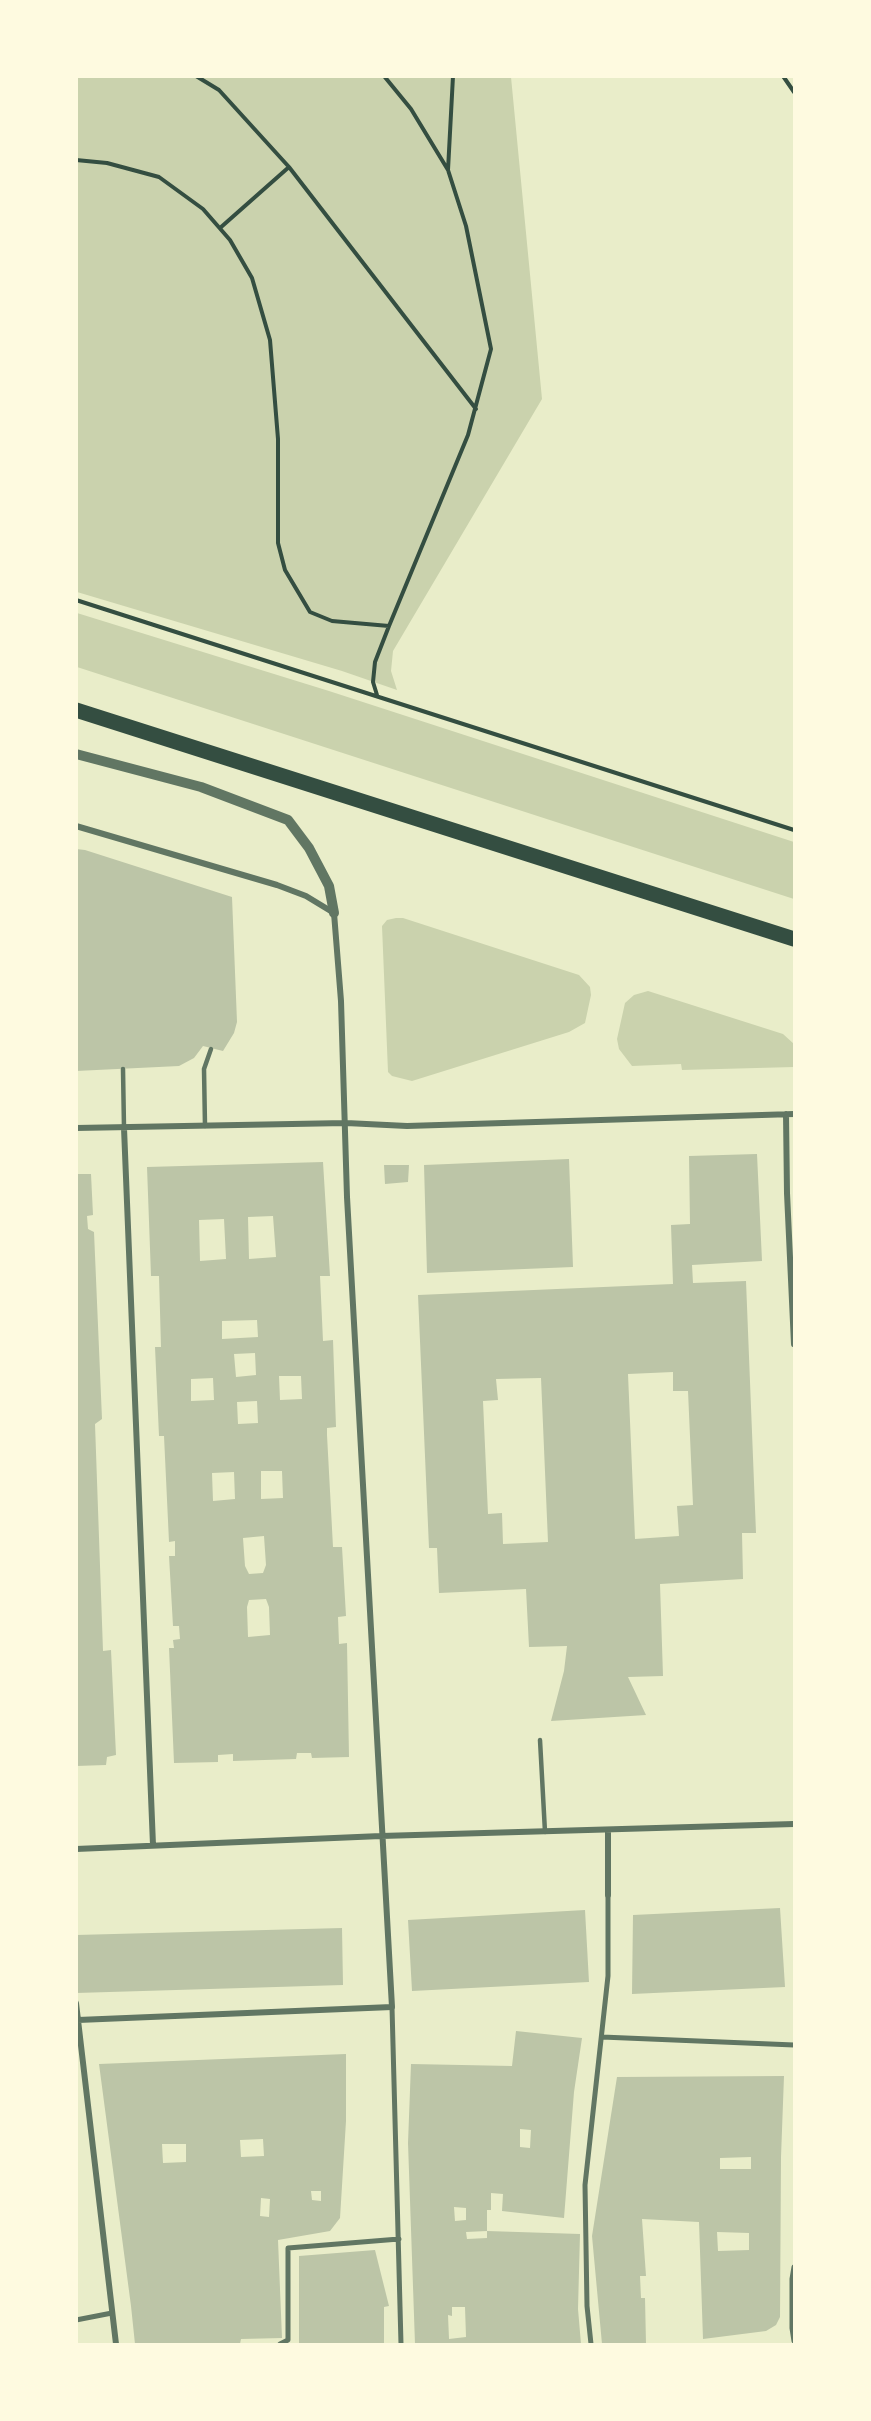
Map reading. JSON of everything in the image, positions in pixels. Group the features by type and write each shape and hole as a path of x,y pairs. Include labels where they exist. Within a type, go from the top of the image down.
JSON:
{"main road":[{"path":"76,710 795,939"}],"street":[{"path":"76,754 201,788 288,820 309,848 329,886 334,913 342,1000 347,1197 392,2007 401,2344"},
{"path":"76,826 276,885 306,896 334,913"},
{"path":"786,1114 787,1193 795,1344"},
{"path":"76,1128 346,1124 407,1126 795,1114"},
{"path":"124,1128 153,1845"},
{"path":"76,1849 381,1836 795,1824"},
{"path":"591,2344 587,2306 585,2185 608,1976 608,1831"},
{"path":"76,2003 116,2344"},
{"path":"77,2020 392,2007"},
{"path":"603,2037 795,2045"},
{"path":"280,2344 288,2340 288,2248 399,2239"},
{"path":"795,2268 792,2289 792,2328 795,2341"},
{"path":"76,2320 112,2313"}],"lane":[{"path":"205,1126 204,1069 212,1049"},
{"path":"123,1069 124,1128"},
{"path":"540,1740 545,1832"}],"path":[{"path":"196,76 219,90 289,167 477,409"},
{"path":"377,696 373,682 375,662 468,435 477,409 491,349 466,226 448,170 411,109 384,76"},
{"path":"448,170 453,76"},
{"path":"783,76 795,92"},
{"path":"76,160 107,163 159,177 203,209 230,240 252,278 270,340 278,439 278,543 285,570 310,612 332,621 388,626"},
{"path":"220,228 289,167"},
{"path":"76,600 795,830"}],"green space":[{"path":"76,77 511,77 542,399 393,651 391,671 397,690 342,671 77,592"},
{"path":"77,613 329,691 794,842 794,899 77,667"},
{"path":"403,918 579,975 590,987 591,995 585,1023 569,1032 412,1081 392,1076 388,1072 382,926 387,920"},
{"path":"648,991 783,1034 794,1044 794,1067 682,1070 681,1064 632,1066 619,1049 617,1039 625,1003 634,995"}],"building":[{"path":"76,849 232,897 237,1022 234,1033 223,1051 203,1046 194,1058 179,1066 76,1071"},
{"path":"757,1154 762,1261 692,1265 693,1283 746,1281 756,1533 742,1533 743,1579 660,1584 663,1676 628,1677 646,1715 551,1721 564,1671 567,1646 529,1647 526,1589 439,1593 437,1548 429,1548 418,1295 673,1284 671,1225 690,1224 689,1156","holes":["673,1372 673,1391 688,1391 693,1505 677,1506 679,1536 635,1539 628,1374","541,1378 548,1542 503,1544 502,1513 488,1514 483,1401 498,1400 496,1379"]},
{"path":"569,1159 573,1267 427,1273 424,1165"},
{"path":"323,1162 330,1276 320,1276 323,1341 333,1340 336,1427 327,1428 327,1435 333,1547 342,1547 346,1616 338,1617 339,1644 347,1643 349,1757 312,1758 311,1753 297,1753 296,1759 233,1761 233,1754 218,1755 218,1762 174,1763 169,1648 174,1648 173,1640 180,1639 179,1626 173,1626 169,1556 175,1556 175,1541 169,1542 164,1436 159,1436 155,1347 161,1347 159,1276 151,1276 147,1167","holes":["273,1216 276,1257 249,1259 248,1217","224,1219 226,1259 200,1261 199,1220","257,1320 258,1337 222,1339 222,1321","255,1353 256,1375 236,1377 234,1354","279,1376 301,1376 302,1399 280,1400","213,1378 214,1400 191,1401 191,1379","257,1401 258,1423 238,1424 237,1402","261,1471 282,1471 283,1498 261,1499","234,1472 235,1499 213,1501 212,1473","264,1536 266,1565 263,1573 249,1574 245,1566 243,1538","266,1599 269,1607 270,1635 248,1637 247,1607 249,1600"]},
{"path":"384,1165 409,1165 408,1182 385,1184"},
{"path":"76,1174 91,1174 93,1215 87,1216 88,1229 94,1232 102,1419 95,1424 103,1651 111,1650 116,1755 107,1757 106,1765 76,1766"},
{"path":"780,1908 785,1987 632,1994 633,1915"},
{"path":"585,1910 589,1982 412,1991 408,1920"},
{"path":"342,1928 343,1985 76,1993 76,1935"},
{"path":"516,2031 582,2038 574,2092 564,2218 502,2211 503,2194 491,2193 491,2210 487,2210 487,2231 580,2234 578,2309 581,2344 415,2344 408,2143 411,2064 512,2066","holes":["520,2129 531,2130 530,2148 520,2147","454,2207 466,2208 466,2220 455,2221","487,2231 487,2238 467,2239 466,2232","452,2307 465,2307 466,2337 449,2339 448,2315 452,2316"]},
{"path":"346,2054 346,2121 340,2218 330,2231 278,2240 282,2338 241,2339 240,2344 135,2344 99,2064","holes":["263,2139 264,2156 241,2157 240,2140","162,2144 186,2144 186,2162 163,2163","311,2191 321,2191 321,2201 312,2200","261,2198 270,2199 269,2217 260,2216"]},
{"path":"784,2076 780,2317 776,2325 766,2331 703,2339 699,2222 642,2219 646,2276 640,2276 641,2298 645,2298 646,2344 602,2344 592,2236 617,2077","holes":["751,2157 751,2169 720,2169 720,2158","717,2232 749,2233 749,2250 718,2251"]},
{"path":"375,2250 389,2306 384,2307 384,2344 299,2344 299,2256"}]}
